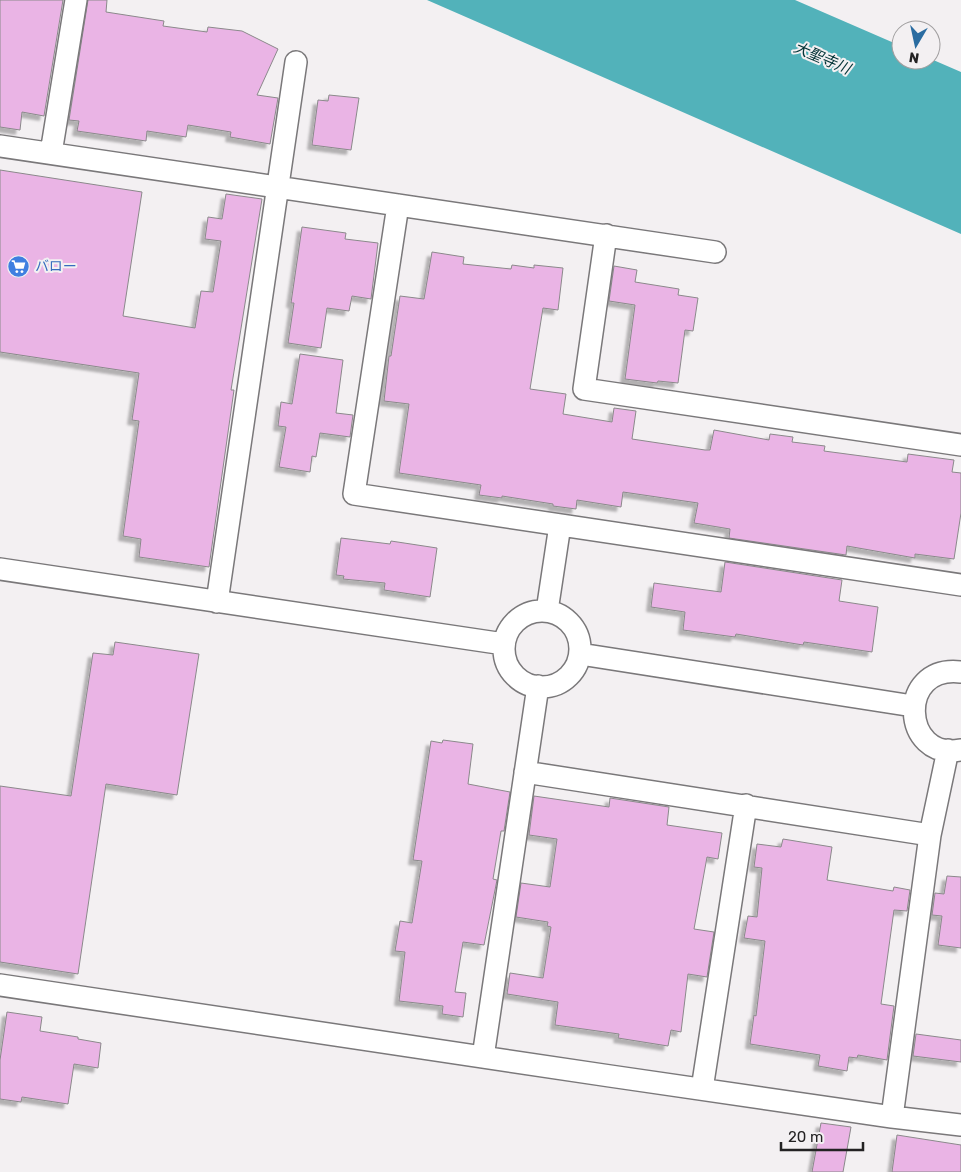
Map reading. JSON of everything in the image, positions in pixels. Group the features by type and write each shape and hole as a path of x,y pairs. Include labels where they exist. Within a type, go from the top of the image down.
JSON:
{"street":[{"path":"51,153 76,0"},
{"path":"217,602 296,62"},
{"path":"0,146 715,252"},
{"path":"398,206 354,494 961,585"},
{"path":"606,235 584,389 961,445"},
{"path":"547,611 560,525"},
{"path":"0,569 504,644"},
{"path":"535,611 547,611 559,615 572,626 580,642 580,654 576,666 568,677 557,684 544,687 531,685 520,679 510,669 505,657 504,644 514,623 535,611"},
{"path":"580,654 914,706"},
{"path":"892,1117 930,835 954,750 941,749 928,743 914,720 914,706 917,694 924,684 934,676 960,669"},
{"path":"483,1057 538,686"},
{"path":"525,772 930,835"},
{"path":"702,1089 746,805"},
{"path":"0,985 892,1117 961,1125"}],"water":[{"name":"大聖寺川","path":"427,0 795,0 891,42 891,70 941,70 941,63 961,72 961,234"}],"building":[{"path":"0,0 63,0 44,116 22,112 20,130 0,127"},
{"path":"88,0 107,0 106,12 164,21 163,26 207,32 208,27 242,31 278,49 257,95 278,98 270,144 230,137 231,132 188,125 186,137 147,131 146,141 77,131 79,121 69,120"},
{"path":"329,95 359,98 351,150 312,145 318,100 328,101"},
{"path":"0,170 142,192 123,316 195,328 201,291 213,292 221,241 205,239 208,217 222,219 226,194 262,199 231,390 234,390 209,567 139,557 141,539 123,536 139,421 132,420 139,373 0,352"},
{"path":"302,227 346,233 345,239 378,243 371,299 352,296 349,311 327,308 321,348 288,343 294,303 291,303"},
{"path":"432,252 464,257 463,264 511,269 512,265 534,268 534,265 563,268 558,310 543,308 530,389 566,394 563,414 612,422 614,408 636,411 632,439 705,450 710,450 714,430 769,440 770,434 793,437 792,442 825,446 824,451 907,462 908,454 954,460 952,472 961,473 961,513 954,559 915,554 915,558 847,546 846,555 729,538 730,529 694,523 698,503 623,492 621,507 577,500 576,509 502,496 502,498 479,495 481,485 399,473 409,404 384,401 389,356 391,356 400,296 424,299"},
{"path":"614,266 637,270 635,282 679,289 678,295 698,298 693,331 685,330 678,383 658,381 657,383 625,379 635,305 609,301"},
{"path":"300,354 343,360 336,413 353,415 350,437 320,433 316,457 312,456 310,472 279,467 286,427 278,426 281,402 292,404"},
{"path":"341,538 390,544 391,541 437,548 430,597 384,590 385,583 343,579 344,576 336,575"},
{"path":"725,562 842,580 839,601 878,607 872,652 804,642 803,645 736,634 735,637 683,630 685,612 651,607 654,583 721,592"},
{"path":"115,642 199,654 177,795 106,784 78,974 0,962 0,786 71,796 93,653 113,655"},
{"path":"443,740 473,744 468,784 510,792 504,831 501,831 493,879 497,880 484,945 463,942 455,992 466,993 463,1017 442,1014 443,1006 399,1001 405,952 395,951 400,921 412,923 422,861 413,860 431,741 442,743"},
{"path":"534,796 609,807 610,798 669,807 667,825 722,833 718,859 707,857 694,929 714,932 707,977 688,974 681,1032 671,1030 668,1046 618,1038 619,1034 555,1025 558,1002 507,994 510,973 543,978 551,927 547,926 548,922 516,917 521,883 550,887 557,839 529,835"},
{"path":"783,839 832,847 827,880 893,891 894,887 910,890 907,911 894,910 881,1004 894,1006 887,1060 858,1055 857,1058 849,1057 847,1071 818,1066 820,1055 750,1044 754,1015 756,1016 765,941 744,938 748,916 757,917 762,868 754,867 757,844 781,847"},
{"path":"947,876 961,877 961,948 938,945 942,916 932,915 935,893 944,894"},
{"path":"7,1012 42,1017 40,1031 101,1043 98,1068 74,1064 68,1104 22,1097 21,1102 0,1099 0,1060"},
{"path":"916,1034 961,1040 961,1062 913,1056"},
{"path":"821,1123 851,1127 843,1172 812,1172"},
{"path":"897,1135 961,1145 961,1172 892,1172"}],"place":[{"name":"バロー","path":"19,266"}]}
